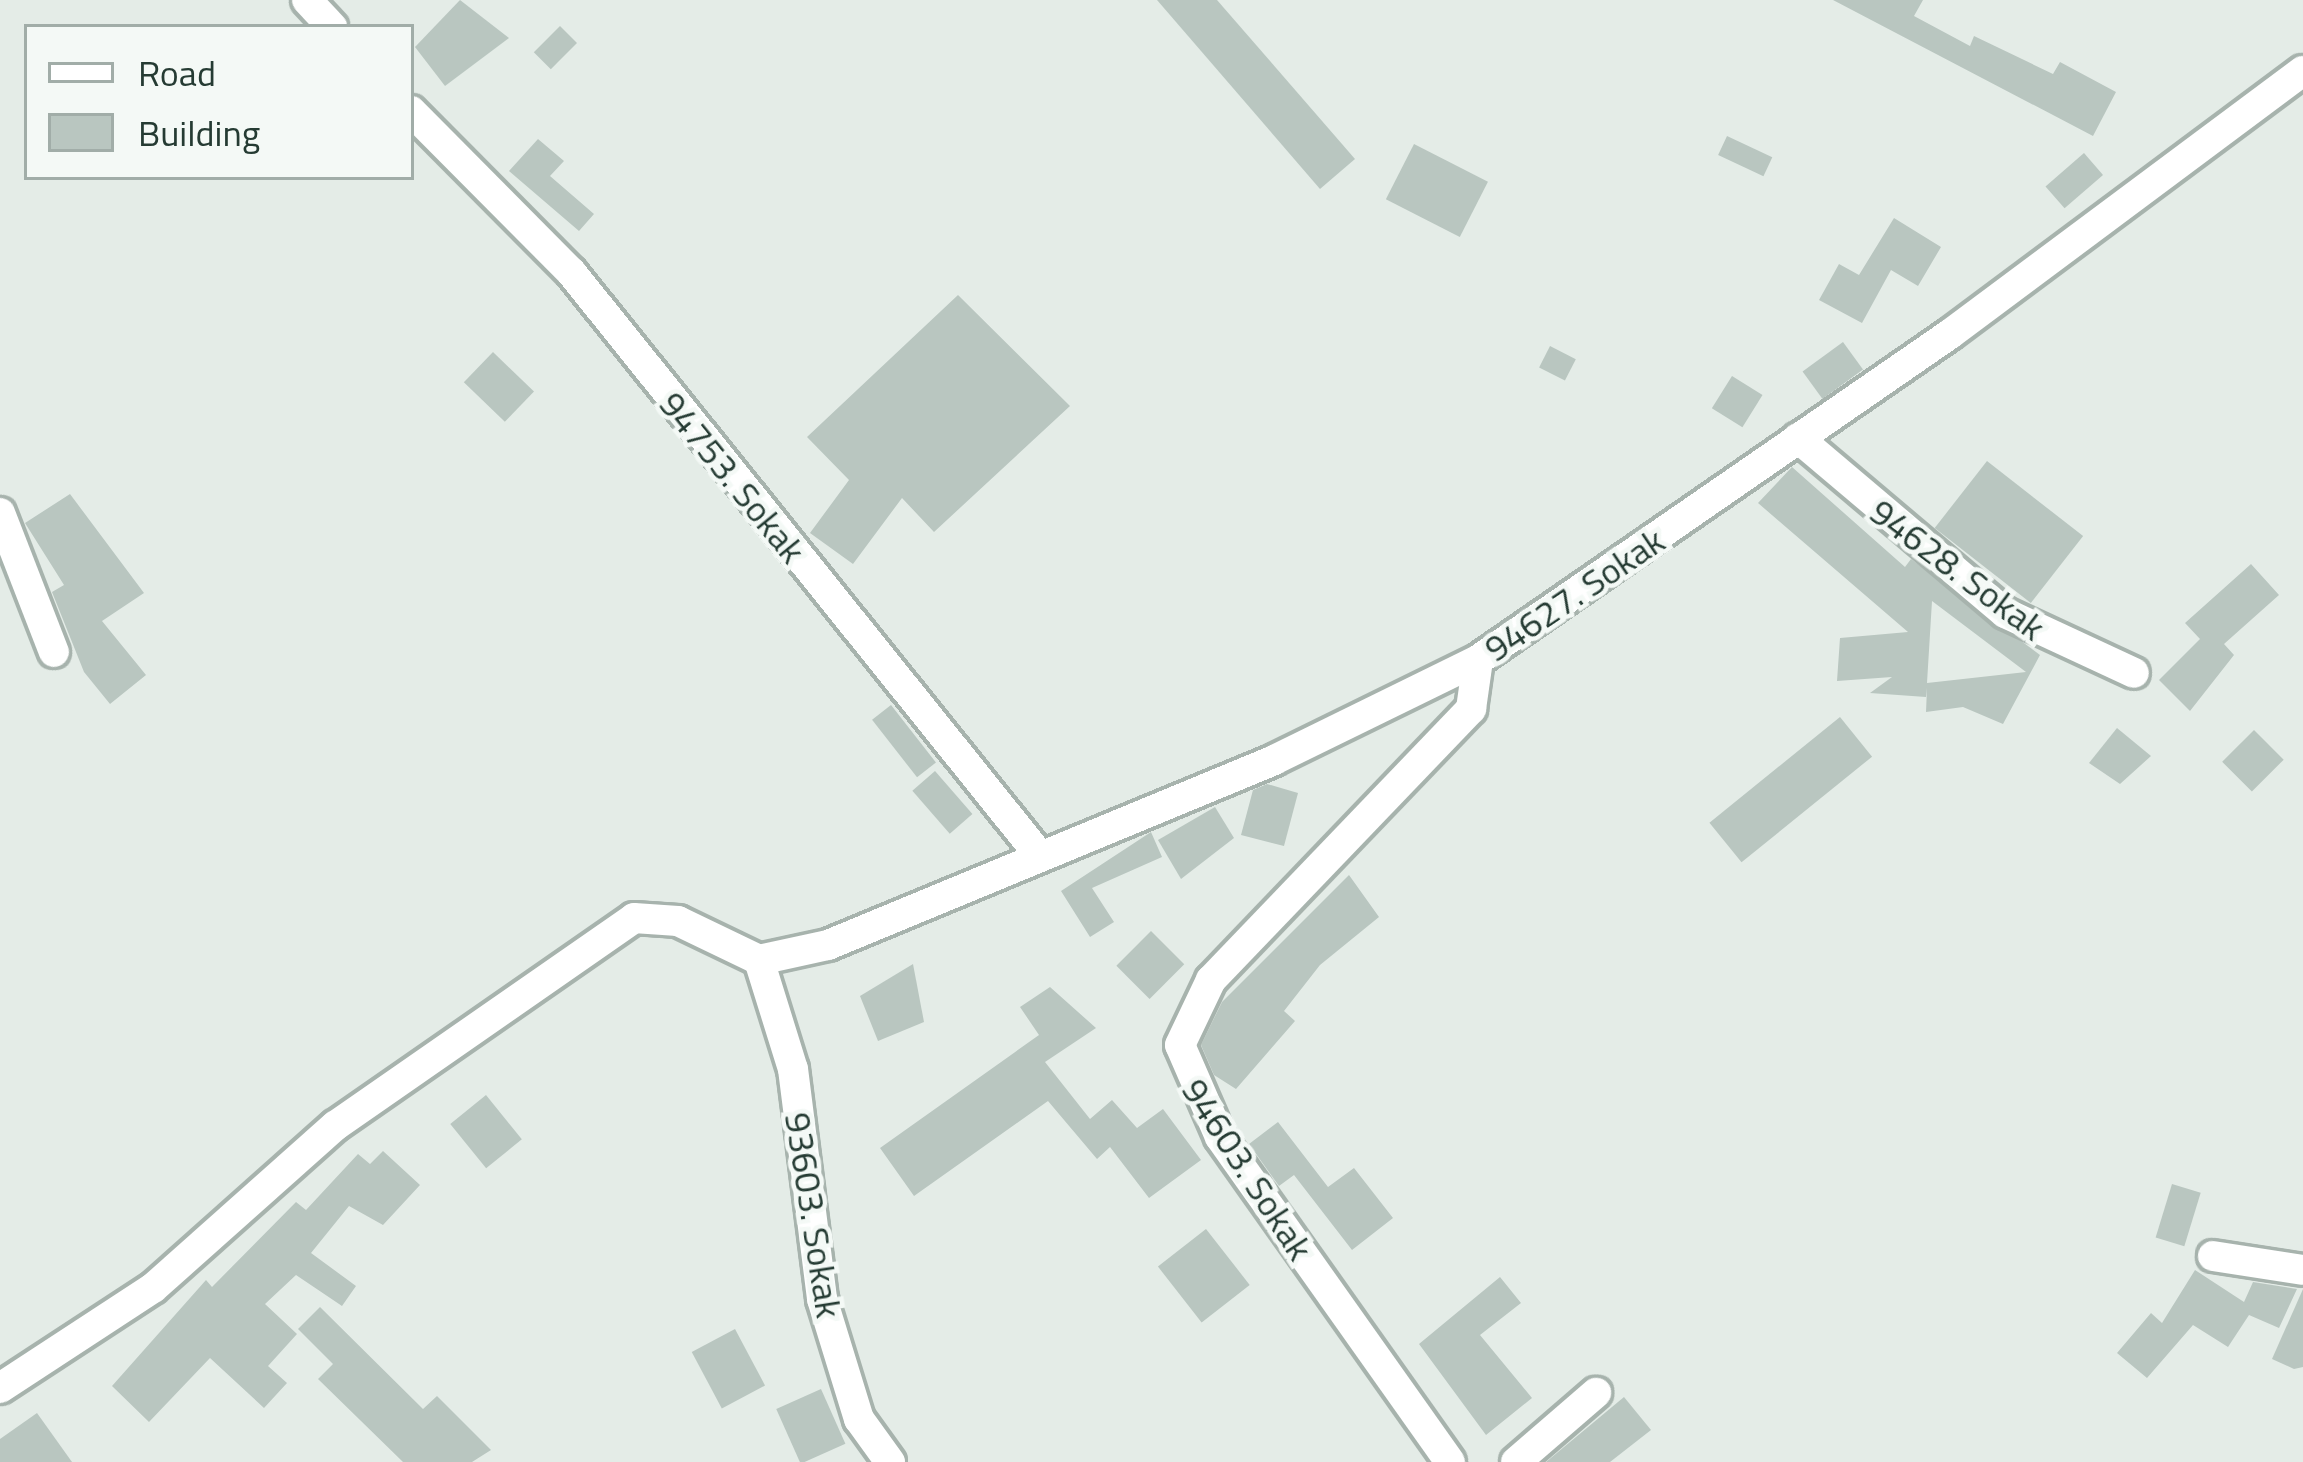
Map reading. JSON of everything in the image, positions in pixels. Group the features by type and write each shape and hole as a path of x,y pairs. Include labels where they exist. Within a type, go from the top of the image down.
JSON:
{"street":[{"path":"307,0 329,24"},
{"name":"94627. Sokak","path":"759,960 828,945 1040,856 1478,660 1798,438 2303,71"},
{"name":"94753. Sokak","path":"414,113 571,272 1040,856"},
{"name":"94628. Sokak","path":"1798,438 2005,613 2134,674"},
{"path":"0,513 54,652"},
{"name":"94603. Sokak","path":"1450,1462 1220,1137 1180,1045 1211,980 1471,709 1478,660"},
{"path":"0,1388 153,1288 335,1126 607,933 654,915 759,960"},
{"name":"93603. Sokak","path":"759,960 793,1069 822,1299 859,1418 890,1462"},
{"path":"2213,1256 2303,1270"},
{"path":"1516,1462 1596,1393"}],"building":[{"path":"460,0 509,38 445,86 415,47"},
{"path":"1157,0 1217,0 1355,159 1320,189"},
{"path":"1833,0 1923,0 1914,16 1970,46 1974,36 2053,74 2060,62 2116,92 2093,136"},
{"path":"560,26 577,43 551,69 534,52"},
{"path":"1727,136 1772,157 1763,176 1718,155"},
{"path":"538,139 564,161 550,176 594,214 579,231 509,171"},
{"path":"1414,144 1488,182 1460,237 1386,199"},
{"path":"2084,153 2103,175 2065,208 2046,186"},
{"path":"1894,218 1941,247 1918,286 1891,270 1862,323 1819,300 1839,264 1859,275"},
{"path":"958,295 1070,406 934,532 902,498 853,564 810,533 849,480 807,437"},
{"path":"1843,342 1863,370 1823,399 1803,371"},
{"path":"1550,346 1576,359 1565,381 1539,367"},
{"path":"493,352 534,392 505,422 464,382"},
{"path":"1732,376 1763,395 1742,427 1712,408"},
{"path":"1987,461 2083,536 2031,603 1935,528"},
{"path":"1792,467 1905,567 1911,559 2040,655 2003,724 1963,707 1926,712 1927,688 1926,697 1870,693 1892,677 1837,681 1840,638 1908,632 1758,503","holes":["1932,601 2026,672 1927,683"]},
{"path":"70,494 144,593 102,621 146,675 110,704 84,672 52,592 64,585 25,523"},
{"path":"2251,564 2279,595 2224,644 2234,655 2190,711 2159,680 2200,639 2185,623"},
{"path":"891,705 936,763 917,777 872,720"},
{"path":"1840,717 1872,757 1742,862 1709,823"},
{"path":"2117,728 2151,756 2120,784 2089,763"},
{"path":"2254,730 2284,760 2252,792 2222,762"},
{"path":"935,771 972,814 950,834 912,791"},
{"path":"1267,784 1298,793 1284,846 1241,835 1253,790"},
{"path":"1215,807 1234,838 1181,879 1158,840"},
{"path":"1151,832 1162,857 1092,888 1114,922 1090,937 1061,891"},
{"path":"1349,875 1379,917 1320,965 1284,1011 1295,1021 1236,1089 1214,1075 1201,1045 1222,1002"},
{"path":"1151,931 1184,964 1150,999 1116,966"},
{"path":"913,964 924,1022 878,1041 860,996"},
{"path":"1050,987 1096,1028 1045,1062 1090,1119 1112,1100 1137,1128 1163,1109 1201,1160 1149,1198 1110,1147 1097,1159 1048,1101 914,1196 880,1148 1039,1035 1020,1007"},
{"path":"486,1095 522,1139 486,1168 450,1124"},
{"path":"1278,1122 1328,1187 1354,1168 1393,1218 1352,1250 1294,1175 1279,1186 1249,1144"},
{"path":"383,1151 420,1185 383,1225 349,1206 311,1253 356,1286 342,1306 296,1275 265,1304 297,1334 268,1366 287,1383 264,1408 210,1358 149,1422 112,1386 206,1280 212,1287 296,1202 306,1210 358,1154 370,1164"},
{"path":"2172,1184 2201,1193 2184,1246 2156,1238"},
{"path":"1206,1229 1250,1285 1202,1323 1158,1267"},
{"path":"2195,1270 2244,1302 2253,1282 2297,1289 2279,1328 2249,1315 2228,1347 2193,1325 2147,1378 2117,1353 2151,1313 2162,1323"},
{"path":"1500,1277 1521,1303 1480,1335 1532,1398 1486,1435 1419,1344"},
{"path":"2303,1289 2303,1367 2294,1369 2272,1359"},
{"path":"320,1307 423,1409 437,1396 491,1450 472,1462 403,1462 318,1379 333,1364 298,1329"},
{"path":"735,1329 765,1386 722,1409 692,1352"},
{"path":"821,1389 845,1444 800,1462 776,1409"},
{"path":"1624,1397 1651,1430 1610,1462 1546,1462"},
{"path":"37,1413 72,1462 0,1462 0,1439"}]}
